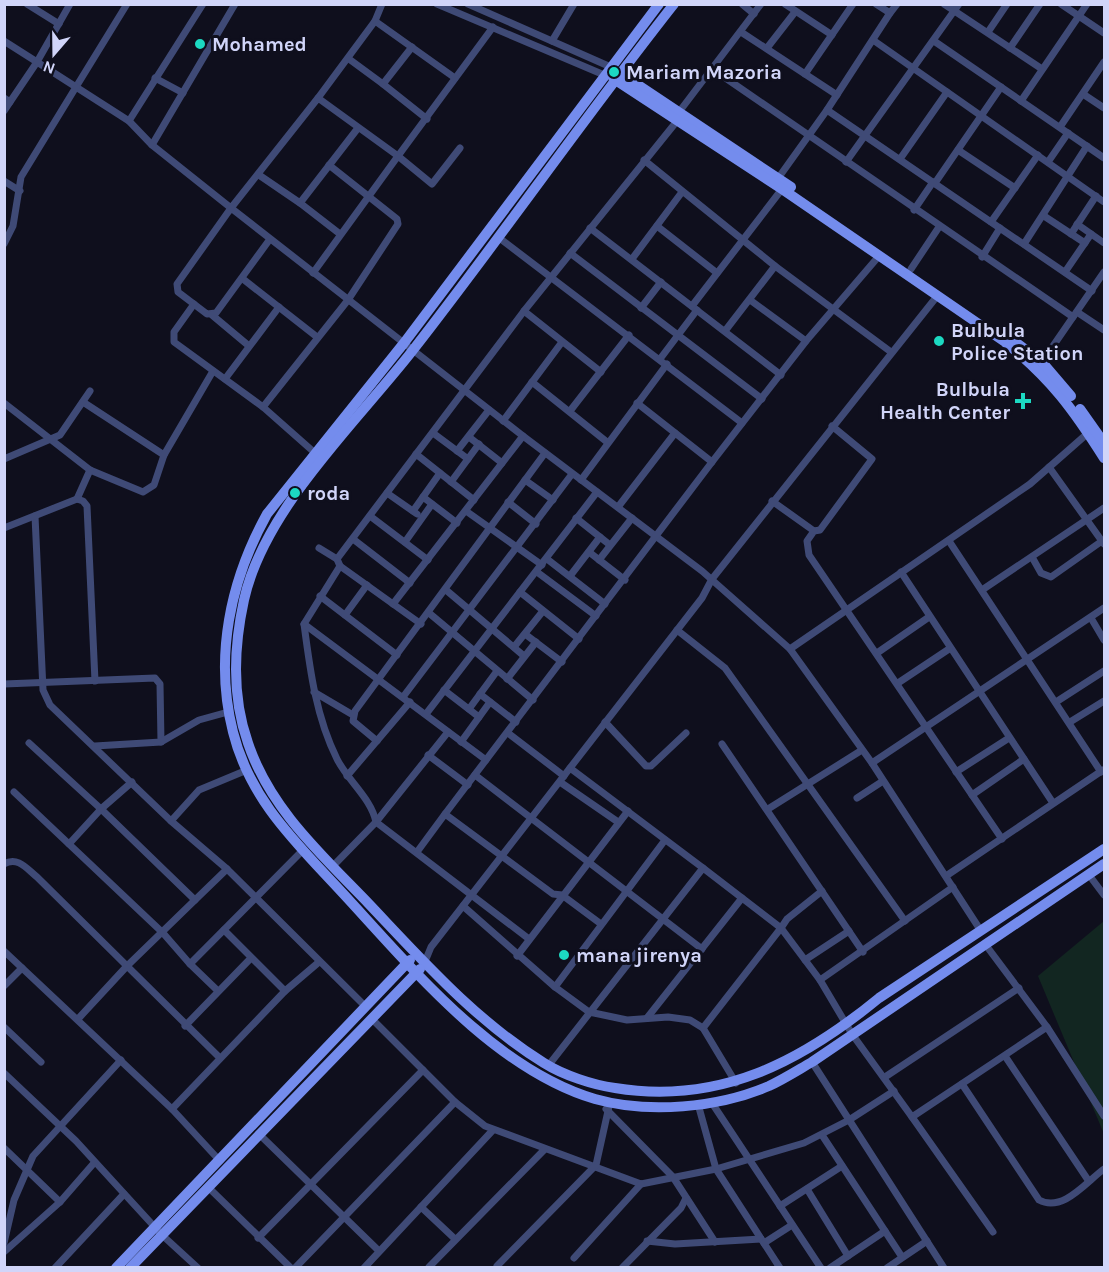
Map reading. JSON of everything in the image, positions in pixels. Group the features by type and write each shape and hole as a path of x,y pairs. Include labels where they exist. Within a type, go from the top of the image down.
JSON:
{"main road":[{"path":"659,4 613,74 498,237 408,347 315,453 267,514 242,567 238,602 224,675 228,712 236,745 247,770 302,851 415,974 518,1063 544,1079 608,1106 712,1103 769,1086 812,1062 879,998 1104,849"},
{"path":"674,4 613,74 278,520 262,545 238,602 240,715 257,767 274,807 333,866 415,956 460,1000 548,1066 603,1086 636,1091 710,1089 736,1083 805,1051 849,1029 986,944 1104,864"},
{"path":"613,74 911,269 1042,362 1061,382 1104,443"},
{"path":"780,183 879,256 938,295 1038,370 1066,400 1104,458"},
{"path":"130,1268 158,1231 220,1161 415,956"},
{"path":"117,1268 209,1188 424,964"}],"street":[{"path":"27,4 59,24"},
{"path":"4,111 7,100 37,62 70,4"},
{"path":"129,121 203,4"},
{"path":"152,145 235,4"},
{"path":"249,346 212,315 178,292 177,284 231,208 349,59 375,21 382,4"},
{"path":"437,4 613,74"},
{"path":"468,4 552,41 613,74"},
{"path":"552,41 574,4"},
{"path":"742,4 754,14"},
{"path":"529,939 376,822 372,808 347,776 329,742 314,692 304,624 353,539 524,311 678,116 711,68 761,4"},
{"path":"785,4 832,35"},
{"path":"806,74 853,4"},
{"path":"876,4 890,13"},
{"path":"660,359 678,336 717,273 780,183 807,135 827,110 897,4"},
{"path":"944,4 957,7 988,32 1042,69"},
{"path":"988,32 1007,4"},
{"path":"1010,48 1040,4"},
{"path":"1061,4 1104,33"},
{"path":"1020,100 1087,4"},
{"path":"5,241 13,226 21,177 126,5"},
{"path":"846,162 915,69 957,7"},
{"path":"766,48 795,12"},
{"path":"375,21 455,78"},
{"path":"313,273 493,27"},
{"path":"741,32 837,95"},
{"path":"873,40 1104,202"},
{"path":"4,41 129,121 152,145 313,273 572,474 712,579 790,649 872,763 981,931"},
{"path":"934,41 1104,158"},
{"path":"383,84 412,47"},
{"path":"349,59 427,119"},
{"path":"1060,127 1104,62"},
{"path":"711,68 982,256 1104,330"},
{"path":"155,78 183,93"},
{"path":"914,210 1001,87"},
{"path":"900,159 947,92"},
{"path":"1083,94 1104,108"},
{"path":"318,98 398,156 432,184 460,148"},
{"path":"827,110 1092,291"},
{"path":"300,203 358,128"},
{"path":"1048,162 1068,133"},
{"path":"1024,244 1087,146"},
{"path":"958,150 1015,188"},
{"path":"991,222 1038,155"},
{"path":"644,160 775,266 891,352"},
{"path":"263,406 348,300 398,224 397,219 329,165"},
{"path":"259,175 340,234"},
{"path":"4,181 20,191"},
{"path":"632,259 682,192"},
{"path":"1071,234 1095,196"},
{"path":"1044,216 1085,243"},
{"path":"1077,224 1104,243"},
{"path":"657,226 717,273"},
{"path":"911,269 939,227"},
{"path":"590,228 781,375"},
{"path":"982,256 1000,228"},
{"path":"1065,272 1091,234"},
{"path":"498,237 742,423"},
{"path":"212,315 243,279 270,239"},
{"path":"570,253 762,399"},
{"path":"417,852 742,423 806,341 879,256"},
{"path":"725,332 775,266"},
{"path":"1042,362 1104,273"},
{"path":"243,279 318,337"},
{"path":"641,308 661,282"},
{"path":"424,964 431,947 677,630 708,589 712,579 938,295"},
{"path":"750,300 806,341"},
{"path":"194,304 172,338 181,348 263,406 315,453"},
{"path":"225,379 279,307"},
{"path":"524,311 601,372"},
{"path":"570,411 629,335"},
{"path":"503,421 562,342"},
{"path":"581,480 667,364"},
{"path":"4,403 53,438 90,470 123,485 148,491 154,485 164,455 213,371"},
{"path":"532,382 608,442"},
{"path":"4,459 60,435 90,391"},
{"path":"83,402 164,455"},
{"path":"637,403 712,462"},
{"path":"457,451 489,410"},
{"path":"772,501 814,531 820,530 872,459 832,426"},
{"path":"433,433 468,459"},
{"path":"618,507 675,433"},
{"path":"790,649 846,608 949,541 1030,484 1088,433"},
{"path":"393,604 523,436"},
{"path":"469,437 502,463"},
{"path":"451,482 478,444"},
{"path":"376,741 353,721 353,715 545,453"},
{"path":"416,454 474,500"},
{"path":"1032,557 1041,573 1051,578 1103,542 1049,467"},
{"path":"77,500 90,470"},
{"path":"413,511 440,473"},
{"path":"403,697 519,547 572,474"},
{"path":"525,480 553,501"},
{"path":"426,714 597,492"},
{"path":"387,493 422,518"},
{"path":"423,497 457,523"},
{"path":"4,528 77,500 84,501 87,506 95,681"},
{"path":"508,502 536,524"},
{"path":"405,542 432,504"},
{"path":"982,590 1104,508"},
{"path":"466,511 519,547 570,576 606,604"},
{"path":"35,516 45,697 50,705 171,820 227,869 366,1007"},
{"path":"370,516 428,560"},
{"path":"576,518 610,545"},
{"path":"599,560 632,518"},
{"path":"814,531 806,545 809,555 1002,838"},
{"path":"570,576 600,537"},
{"path":"353,539 410,583"},
{"path":"946,876 1103,770 949,541"},
{"path":"318,548 421,624"},
{"path":"589,552 625,580"},
{"path":"537,572 596,616"},
{"path":"901,572 949,649 1053,803"},
{"path":"345,615 367,585"},
{"path":"446,590 524,656"},
{"path":"520,592 579,639"},
{"path":"320,596 398,655"},
{"path":"872,763 979,694 1104,608"},
{"path":"514,647 543,611"},
{"path":"429,613 533,700"},
{"path":"877,653 929,617"},
{"path":"1091,618 1104,640"},
{"path":"304,624 486,760"},
{"path":"677,630 725,668 905,921"},
{"path":"525,634 562,662"},
{"path":"507,679 536,642"},
{"path":"898,683 949,649"},
{"path":"469,709 497,671"},
{"path":"1056,702 1104,671"},
{"path":"4,684 155,678 160,684 161,742"},
{"path":"444,690 479,717"},
{"path":"314,692 353,715"},
{"path":"480,694 516,722"},
{"path":"1070,722 1104,701"},
{"path":"347,776 410,702"},
{"path":"461,742 490,702"},
{"path":"94,746 161,742 199,720 228,712"},
{"path":"604,722 646,766 651,766 686,733"},
{"path":"333,866 376,822 448,732"},
{"path":"508,733 618,822"},
{"path":"956,772 1009,738"},
{"path":"29,743 195,900"},
{"path":"722,744 863,952"},
{"path":"768,809 862,750"},
{"path":"428,755 468,785"},
{"path":"972,795 1024,759"},
{"path":"570,768 781,928 820,980 849,1029 993,1232"},
{"path":"171,820 199,790 247,770"},
{"path":"475,775 589,860 702,949"},
{"path":"857,798 883,781"},
{"path":"69,844 101,809 132,782"},
{"path":"14,792 163,933 218,991"},
{"path":"518,956 562,895 628,811"},
{"path":"445,814 553,894 562,895 602,924"},
{"path":"555,987 665,840"},
{"path":"190,964 302,851"},
{"path":"6,860 19,862 37,877 185,1026 220,1058"},
{"path":"548,1066 664,920 702,868"},
{"path":"78,1019 127,966 227,869"},
{"path":"1089,875 1104,895"},
{"path":"820,980 953,887"},
{"path":"703,1028 787,919 822,891"},
{"path":"646,1018 742,898"},
{"path":"463,906 518,956 589,1012 627,1020 684,1018 703,1028 736,1083"},
{"path":"224,930 285,991"},
{"path":"805,960 849,931"},
{"path":"986,944 1047,1028 1104,1116"},
{"path":"415,956 431,947"},
{"path":"4,951 121,1060 220,1161"},
{"path":"185,1026 251,958"},
{"path":"171,1109 285,991 319,962"},
{"path":"4,986 22,968"},
{"path":"885,1077 1019,988"},
{"path":"371,1018 455,1102 493,1130 544,1150 596,1165 641,1184 750,1160 822,1136 894,1091"},
{"path":"4,1027 41,1062"},
{"path":"912,1117 1047,1028"},
{"path":"1005,1056 1088,1180"},
{"path":"4,1243 14,1200 27,1168 59,1125 121,1060"},
{"path":"812,1062 944,1268"},
{"path":"258,1238 423,1070"},
{"path":"4,1073 59,1125 158,1231 198,1268"},
{"path":"962,1084 1040,1200 1055,1204 1064,1200 1104,1169"},
{"path":"209,1188 258,1238 293,1268 345,1218 455,1102"},
{"path":"712,1103 821,1268"},
{"path":"698,1104 716,1169 780,1268"},
{"path":"497,1266 596,1165 608,1106"},
{"path":"608,1106 673,1177 715,1242"},
{"path":"364,1268 493,1130"},
{"path":"260,1135 379,1251"},
{"path":"822,1136 902,1257"},
{"path":"4,1148 60,1202"},
{"path":"429,1267 544,1150"},
{"path":"4,1252 60,1202 94,1163"},
{"path":"780,1206 842,1166"},
{"path":"574,1258 641,1184"},
{"path":"807,1189 848,1256"},
{"path":"55,1268 124,1194"},
{"path":"622,1268 681,1208 686,1198"},
{"path":"421,1207 455,1239"},
{"path":"647,1241 675,1244 762,1241 792,1225"},
{"path":"830,1268 885,1231"},
{"path":"887,1268 927,1241"}],"green space":[{"path":"1104,921 1104,1134 1038,976"}],"place":[{"name":"Mohamed","path":"200,44"},
{"name":"Mariam Mazoria","path":"614,72"},
{"name":"Bulbula Police Station","path":"939,341"},
{"name":"Bulbula Health Center","path":"1023,401"},
{"name":"roda","path":"295,493"},
{"name":"mana jirenya","path":"564,955"}]}
